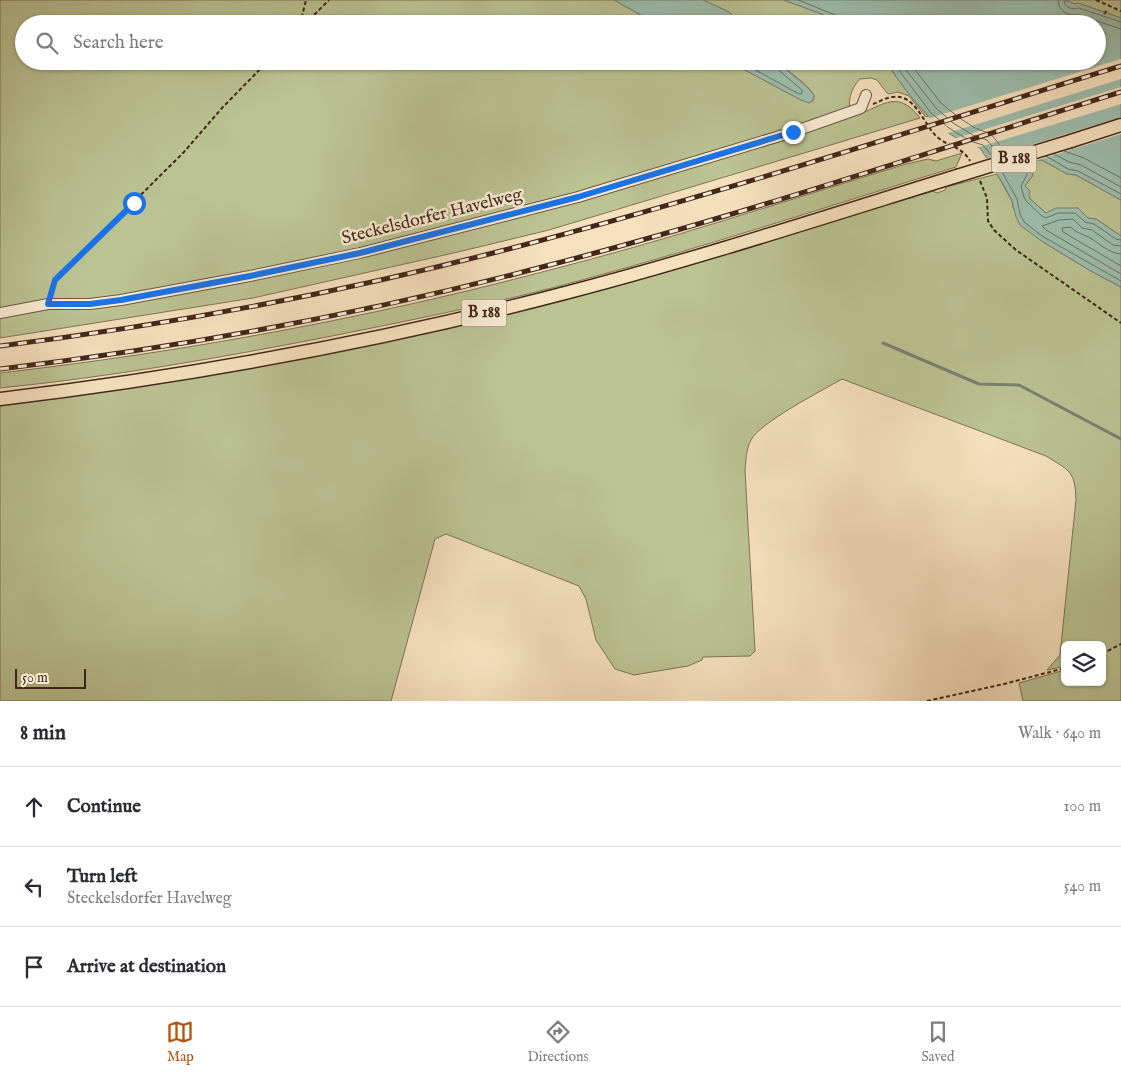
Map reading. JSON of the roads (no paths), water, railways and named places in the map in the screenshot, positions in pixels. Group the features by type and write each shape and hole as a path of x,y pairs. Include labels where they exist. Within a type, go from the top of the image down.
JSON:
{"main road":[{"name":"B 188","path":"0,399 118,384 343,344 558,295 643,272 1121,125"}],"street":[{"name":"Steckelsdorfer Havelweg","path":"0,313 48,304 90,304 121,300 360,253 578,197 793,132 861,108 866,95"}],"water":[{"path":"614,0 703,0 732,15 641,15"},
{"path":"784,0 1063,0 1075,4 1078,3 1121,18 1121,200 1076,175 1067,174 1042,160 1032,161 1029,164 1028,167 1033,175 1025,186 1030,191 1030,199 1046,213 1056,208 1078,208 1088,218 1096,219 1121,236 1121,287 1040,240 1020,225 1012,201 980,148 965,143 938,125 914,101 892,70 1106,70 1106,15 823,15"},
{"path":"745,70 787,70 814,95 813,100 809,103"}],"waterway":[{"path":"883,343 979,384 1019,385 1121,439"}],"railway":[{"path":"0,346 63,338 250,307 312,295 497,252 732,186 1121,66"},
{"path":"0,369 137,350 273,327 408,300 475,284 688,227 905,161 1121,92"}]}
